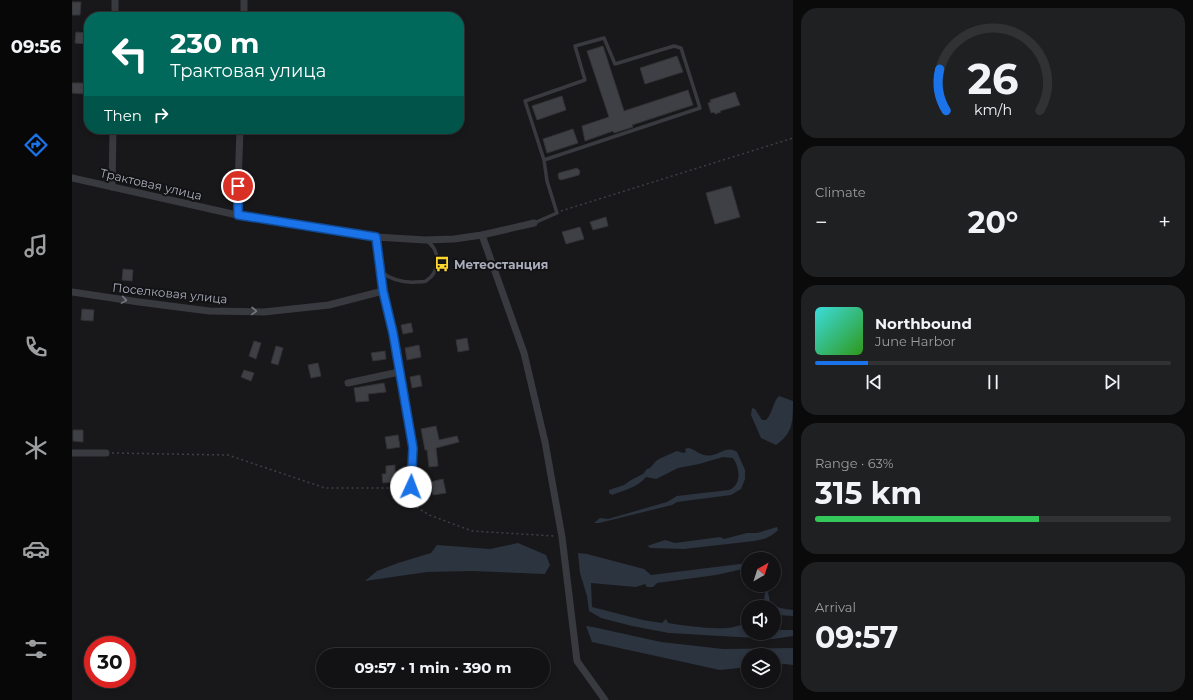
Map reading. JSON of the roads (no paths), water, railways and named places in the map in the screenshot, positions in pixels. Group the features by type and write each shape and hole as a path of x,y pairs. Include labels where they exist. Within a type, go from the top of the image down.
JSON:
{"street":[{"path":"115,0 115,12"},
{"path":"244,0 244,12"},
{"path":"112,187 113,134"},
{"path":"238,215 240,134"},
{"name":"Трактовая улица","path":"72,178 238,215 376,237 425,240 454,239 482,235 534,223"},
{"path":"482,235 524,353 545,442 562,537 576,662 605,700"},
{"path":"376,237 383,291 400,372 413,448 411,487"},
{"name":"Поселковая улица","path":"72,292 209,311 264,312 329,305 383,291"},
{"path":"348,383 400,372"},
{"path":"72,453 106,453"}],"lane":[{"path":"534,223 557,212 547,181 544,160 525,101 585,80 575,46 604,38 615,64 627,62 674,46 681,48 700,108 544,160"},
{"path":"381,272 398,281 408,283 425,281 433,274 437,264 437,252 425,240"}],"water":[{"path":"779,396 793,401 793,415 789,431 782,441 776,445 761,438 751,415 752,408 755,409 762,420 766,420"},
{"path":"688,448 709,456 727,450 737,452 745,470 745,479 741,489 731,495 677,502 672,505 594,523 600,518 608,519 667,502 677,496 729,490 733,488 738,480 737,467 733,458 723,457 678,468 656,479 646,477 639,484 630,488 612,495 609,493 609,490 624,485 643,474 661,458 677,451 683,453 686,452 685,449"},
{"path":"777,527 778,530 773,535 757,541 684,549 651,548 647,546 665,540 675,543 720,537 724,539 747,533 757,533"},
{"path":"518,543 546,555 550,565 545,574 472,571 427,572 365,581 377,571 431,553 437,545 490,549"},
{"path":"578,553 644,569 651,575 741,564 741,570 716,575 657,583 653,587 647,587 645,584 636,587 591,583 592,607 643,620 662,623 666,619 668,623 705,628 727,628 741,625 741,637 669,633 601,618 589,611 587,596 580,573"},
{"path":"765,592 768,592 770,600 764,600"},
{"path":"781,608 793,610 793,616 781,615"},
{"path":"586,626 661,642 723,649 741,649 741,668 720,670 592,642"},
{"path":"781,630 793,630 793,636 781,638"},
{"path":"781,648 793,648 793,665 781,664"}],"place":[{"name":"Метеостанция","path":"442,264"}]}
